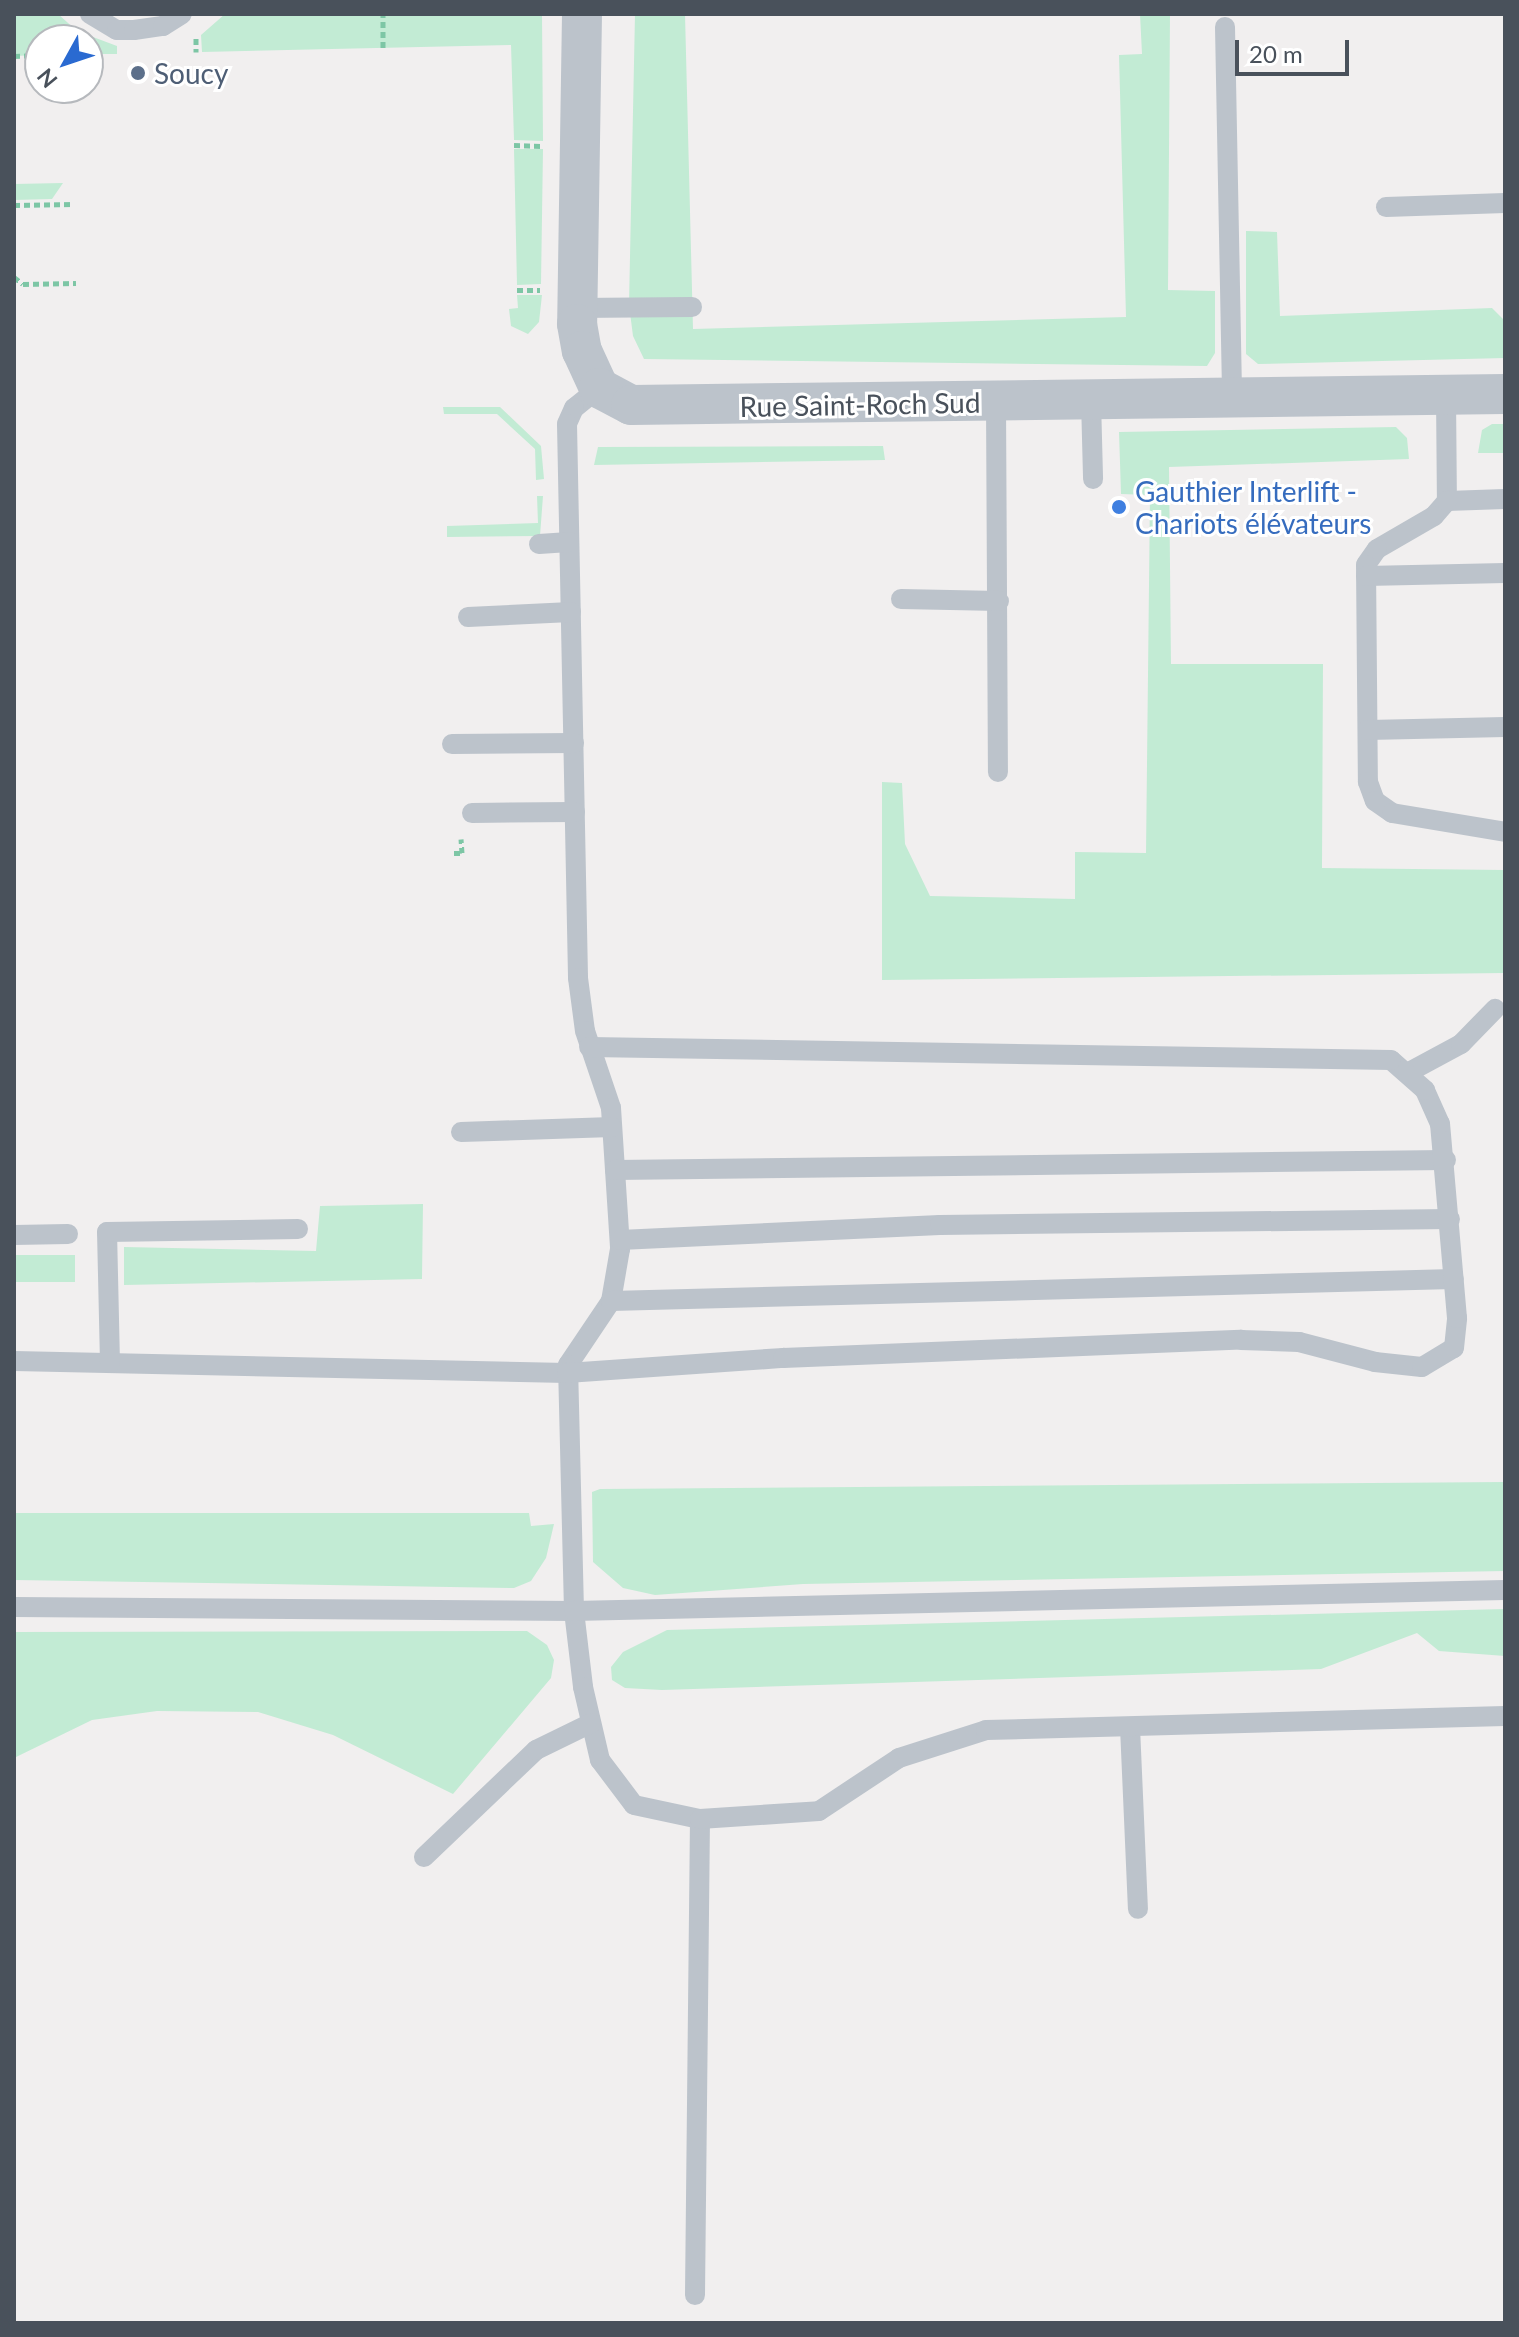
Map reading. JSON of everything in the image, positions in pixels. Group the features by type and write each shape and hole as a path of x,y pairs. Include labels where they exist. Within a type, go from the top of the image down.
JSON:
{"street":[{"path":"582,14 577,308 582,351 599,388"},
{"name":"Rue Saint-Roch Sud","path":"599,388 631,405 660,409 1505,394"}],"lane":[{"path":"90,14 117,30 163,26 182,14"},
{"path":"1225,27 1232,398"},
{"path":"1386,207 1505,203"},
{"path":"577,308 692,307"},
{"path":"599,388 574,408 567,424 578,978 589,1047 609,1099 620,1240 611,1301 574,1354 567,1373 574,1611 591,1723 600,1760 634,1805 700,1819 819,1811 899,1758 986,1730 1505,1716"},
{"path":"1446,395 1447,501 1434,516 1377,549 1369,557 1366,576 1368,782 1382,809 1505,832"},
{"path":"1091,400 1093,479"},
{"path":"996,402 998,772"},
{"path":"1447,501 1505,499"},
{"path":"539,544 569,542"},
{"path":"1366,576 1505,573"},
{"path":"901,599 999,601"},
{"path":"468,617 571,612"},
{"path":"1368,730 1505,727"},
{"path":"452,744 574,743"},
{"path":"472,813 575,812"},
{"path":"1409,1072 1461,1044 1495,1009"},
{"path":"14,1361 567,1373 783,1358 1241,1340 1299,1342 1375,1362 1422,1367 1454,1348 1454,1279 1446,1160 1434,1106 1409,1072 1391,1060 589,1047"},
{"path":"461,1132 612,1127"},
{"path":"615,1170 1446,1160"},
{"path":"620,1240 940,1225 1450,1219"},
{"path":"110,1363 107,1232 298,1229"},
{"path":"14,1235 68,1234"},
{"path":"611,1301 1454,1279"},
{"path":"14,1607 574,1611 1505,1590"},
{"path":"424,1857 536,1750 591,1723"},
{"path":"1130,1727 1138,1909"},
{"path":"695,2295 700,1819"}],"path":[{"path":"383,14 383,48"},
{"path":"514,145 543,146"},
{"path":"14,205 74,204"},
{"path":"14,277 23,284 76,283"},
{"path":"517,290 541,290"}],"green space":[{"path":"14,14 58,14 69,24 24,24 24,56 14,56"},
{"path":"225,14 542,14 543,141 514,140 511,45 202,52 201,35"},
{"path":"635,14 685,14 693,329 1126,317 1119,55 1142,54 1140,14 1170,14 1168,290 1215,291 1215,353 1207,366 644,359 633,336 629,305"},
{"path":"104,41 117,46 117,54 104,54"},
{"path":"514,149 543,149 541,284 517,285"},
{"path":"63,183 52,199 14,200 14,184"},
{"path":"1246,231 1277,232 1280,316 1492,308 1505,321 1505,358 1258,364 1246,354"},
{"path":"517,295 542,295 539,322 528,334 511,326 509,309 518,308"},
{"path":"443,407 500,407 541,446 544,479 536,480 535,449 497,414 444,414"},
{"path":"1492,424 1505,424 1505,453 1478,453 1482,430"},
{"path":"1396,427 1407,438 1409,459 1169,467 1171,664 1323,664 1322,868 1505,870 1505,973 882,980 882,782 902,783 905,844 930,896 1075,899 1075,852 1146,853 1150,495 1121,494 1119,432"},
{"path":"883,446 885,460 594,465 598,447"},
{"path":"537,496 543,496 540,536 447,537 447,526 538,523"},
{"path":"423,1204 422,1279 124,1285 124,1247 316,1251 320,1206"},
{"path":"14,1255 75,1255 75,1282 14,1282"},
{"path":"1505,1482 1505,1571 803,1584 655,1595 623,1588 593,1562 592,1492 600,1489"},
{"path":"14,1513 529,1513 531,1526 554,1524 546,1558 531,1581 514,1588 14,1580"},
{"path":"1505,1609 1505,1656 1439,1651 1417,1633 1321,1669 662,1690 625,1688 612,1680 611,1667 623,1652 667,1630"},
{"path":"527,1631 547,1645 554,1660 551,1678 453,1794 333,1735 258,1712 157,1711 92,1720 14,1758 14,1632"}],"place":[{"name":"Soucy","path":"138,73"},
{"name":"Gauthier Interlift - Chariots élévateurs","path":"1119,507"}]}
